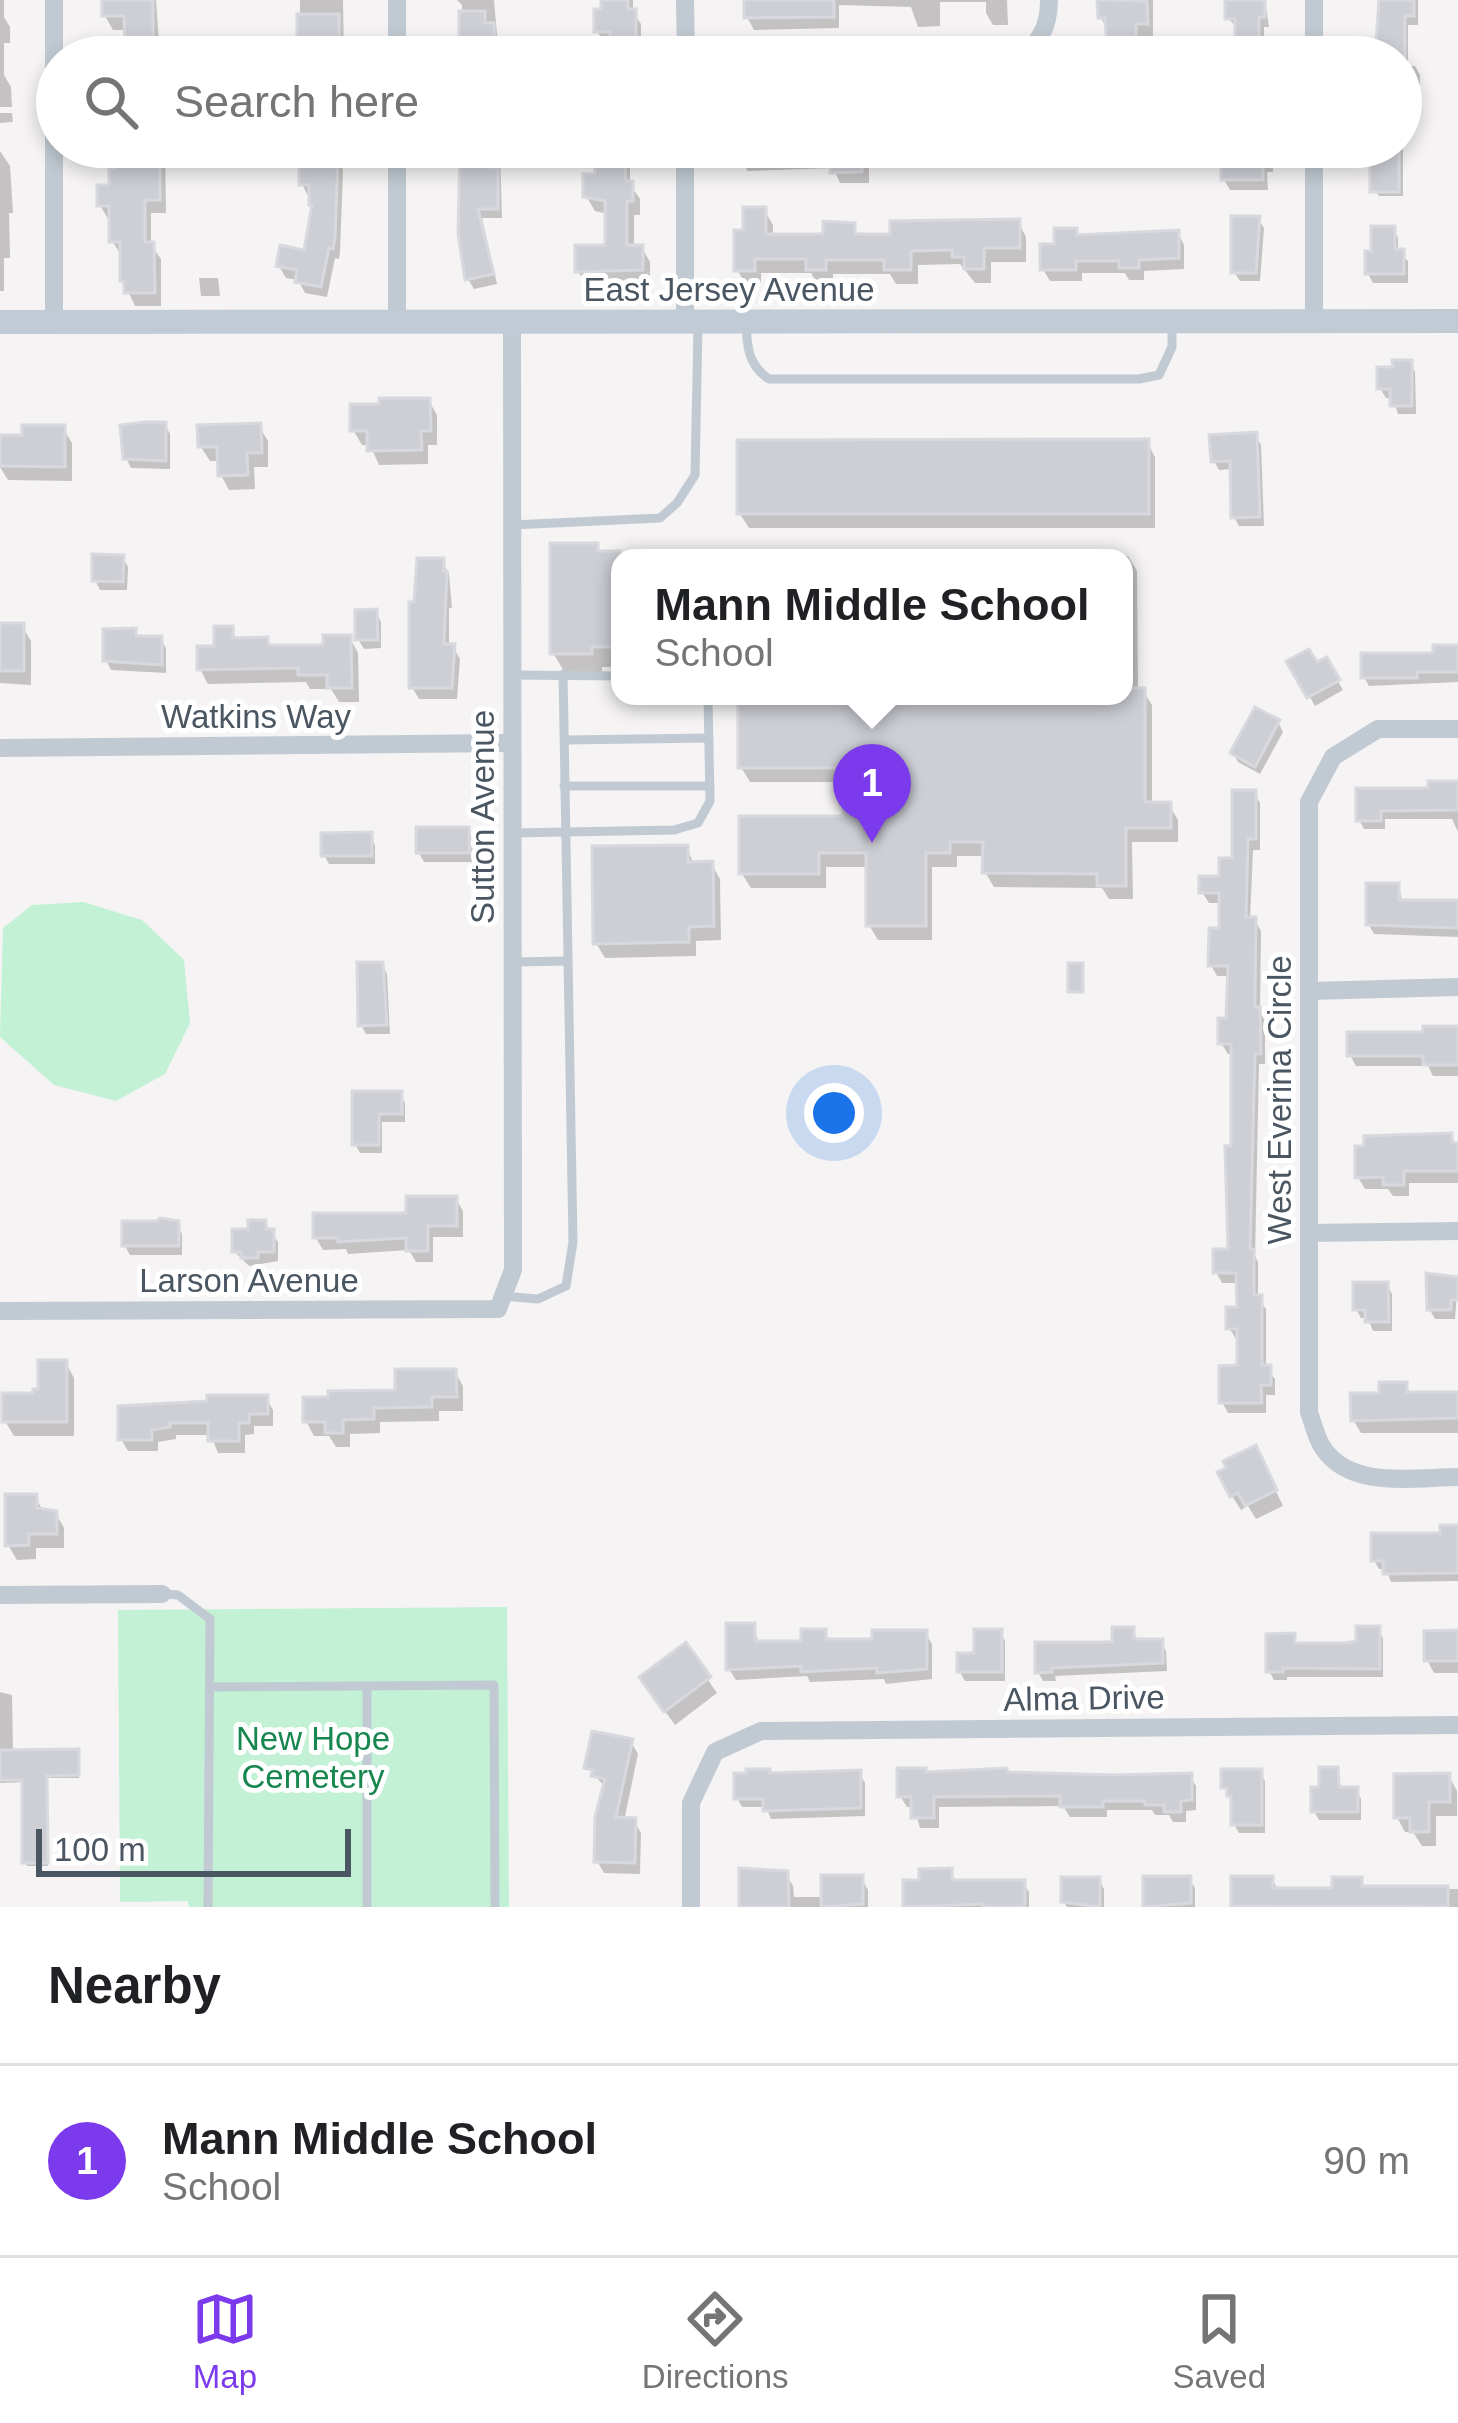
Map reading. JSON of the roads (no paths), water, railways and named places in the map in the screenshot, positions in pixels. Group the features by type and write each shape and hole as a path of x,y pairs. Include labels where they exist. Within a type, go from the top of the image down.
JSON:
{"street":[{"path":"54,0 54,36"},
{"path":"397,0 397,36"},
{"path":"686,0 686,36"},
{"path":"1041,36 1049,0"},
{"path":"1314,0 1314,36"},
{"path":"54,168 54,322"},
{"path":"397,168 398,322"},
{"path":"687,168 691,322"},
{"path":"1314,168 1314,322"},
{"name":"East Jersey Avenue","path":"0,322 1458,321"},
{"name":"Sutton Avenue","path":"501,1303 513,1270 512,322"},
{"name":"West Everina Circle","path":"1458,729 1378,729 1333,758 1309,802 1309,1412 1322,1447 1337,1463 1363,1477 1458,1477"},
{"name":"Watkins Way","path":"0,748 512,743"},
{"path":"1310,991 1458,987"},
{"path":"1310,1233 1458,1231"},
{"name":"Larson Avenue","path":"0,1311 501,1303"},
{"path":"0,1594 162,1594"},
{"name":"Alma Drive","path":"691,1907 691,1803 715,1752 761,1731 1458,1724"}],"lane":[{"path":"512,525 660,518 677,503 695,475 691,322"},
{"path":"746,322 747,352 759,372 770,379 1139,379 1159,374 1172,347 1172,322"},
{"path":"501,1303 538,1299 566,1286 573,1242 563,674"},
{"path":"512,675 611,676"},
{"path":"512,833 674,830 698,823 710,801 708,705"},
{"path":"565,740 709,738"},
{"path":"564,786 710,786"},
{"path":"512,962 568,961"},
{"path":"162,1594 178,1595 210,1619 208,1907"},
{"path":"210,1687 494,1685 495,1907"},
{"path":"367,1686 367,1907"}],"place":[{"name":"Mann Middle School","path":"872,843"}],"park label":[{"name":"New Hope Cemetery","path":"313,1757"}]}
